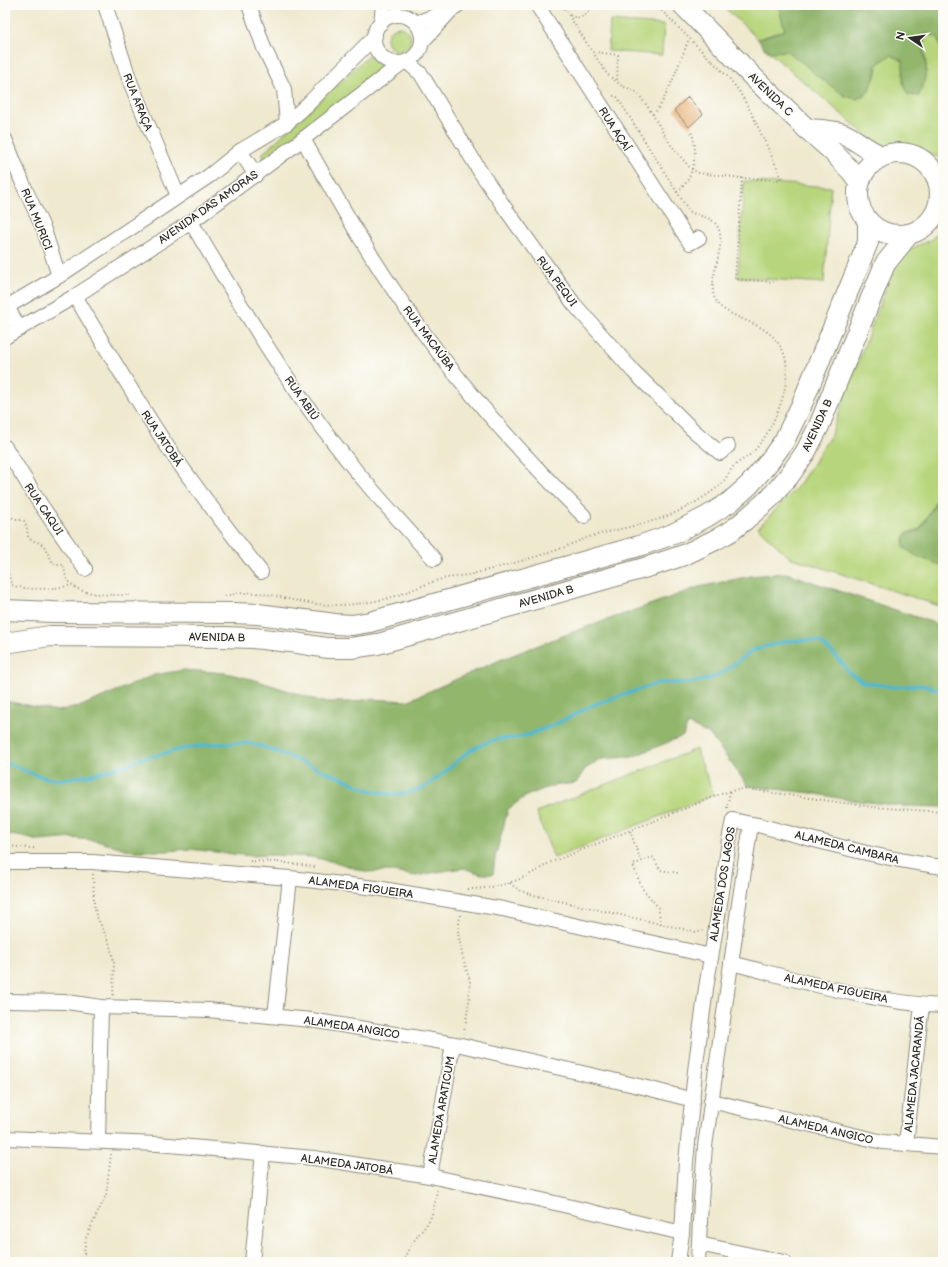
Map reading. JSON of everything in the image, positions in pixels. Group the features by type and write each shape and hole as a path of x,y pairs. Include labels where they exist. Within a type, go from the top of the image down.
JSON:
{"street":[{"name":"RUA ARAÇA","path":"105,5 131,84 178,196"},
{"path":"249,5 264,48 284,89 287,122"},
{"path":"383,5 375,43 381,56 387,61 394,63 404,63 415,56 421,46 455,7"},
{"name":"RUA AÇAÍ","path":"537,5 690,243 699,238"},
{"name":"AVENIDA C","path":"683,5 852,172 859,182"},
{"path":"20,329 6,307 59,276 209,176 240,151 287,122 308,104 392,16 455,7"},
{"path":"406,15 421,35 421,46"},
{"name":"RUA PEQUI","path":"421,46 421,74"},
{"name":"RUA PEQUI","path":"404,63 421,74 481,173 574,304 633,371 694,430 720,453 728,446"},
{"name":"AVENIDA DAS AMORAS","path":"5,337 75,296 191,222 256,175 404,63"},
{"path":"284,89 308,104"},
{"path":"807,129 832,131 846,135 882,156"},
{"name":"RUA MACAÚBA","path":"303,139 356,231 420,328 490,417 534,466 584,516"},
{"name":"RUA MURICI","path":"5,140 44,230 59,276"},
{"path":"240,151 256,175"},
{"path":"897,152 919,157 930,167 938,180 940,196 936,211 927,224 909,234 894,235 887,233 868,221 861,210 858,196 859,182 868,166 882,156 897,152"},
{"name":"AVENIDA B","path":"5,610 240,614 266,615 317,623 352,624 370,622 639,546 673,534 706,517 730,502 749,485 769,462 784,441 801,406 868,242 868,221"},
{"name":"RUA ABIÚ","path":"191,222 258,332 290,381 325,430 357,472 434,559"},
{"name":"AVENIDA B","path":"5,643 56,635 222,637 253,638 327,648 351,648 378,644 426,631 651,566 684,555 732,531 770,498 789,476 805,453 819,426 885,264 909,234"},
{"name":"RUA JATOBÁ","path":"75,296 131,390 169,449 261,572"},
{"name":"RUA CAQUI","path":"5,447 41,504 86,569"},
{"path":"5,604 53,612"},
{"name":"ALAMEDA DOS LAGOS","path":"678,1262 682,1233 686,1162 695,1071 706,988 733,820 751,824 705,1146 698,1262"},
{"name":"ALAMEDA CAMBARA","path":"751,824 835,846 910,862 943,867"},
{"name":"ALAMEDA FIGUEIRA","path":"5,862 92,862 290,878 462,896 503,909 711,956"},
{"path":"275,1016 290,878"},
{"path":"723,885 732,887 734,891 736,924"},
{"name":"ALAMEDA FIGUEIRA","path":"731,963 876,997 922,1005 943,1006"},
{"path":"706,988 705,1015 710,1024 721,1029"},
{"name":"ALAMEDA ANGICO","path":"5,1001 67,1002 107,1007 208,1010 311,1020 457,1045 647,1088 693,1100"},
{"name":"ALAMEDA JACARANDÁ","path":"906,1144 922,1005"},
{"path":"105,1142 107,1007"},
{"name":"ALAMEDA ARATICUM","path":"435,1177 457,1045"},
{"name":"ALAMEDA ANGICO","path":"712,1101 883,1142 943,1147"},
{"name":"ALAMEDA JATOBÁ","path":"5,1138 158,1144 314,1158 435,1177 542,1200 682,1233"},
{"path":"252,1262 263,1153"},
{"path":"686,1162 692,1163 698,1172 701,1201"},
{"path":"700,1244 784,1262"}],"path":[{"path":"562,5 607,74 616,82 638,94 653,114 670,144 691,169 699,173 742,178 780,180 765,142 739,91 728,77 656,5"},
{"path":"567,13 571,16 579,18 587,14 593,5"},
{"path":"653,114 656,112 663,99 689,39"},
{"path":"593,52 618,55 616,82"},
{"path":"677,192 683,186 691,169 695,149 693,136 690,130"},
{"path":"742,178 736,278 774,282"},
{"path":"6,514 6,554 9,576 12,585 20,588 54,589 71,585"},
{"path":"457,1045 470,1002 470,980 463,958 458,933 462,896 510,883 535,873 549,863 730,792 748,789 872,807 943,812"},
{"path":"726,814 730,792"},
{"path":"630,831 641,861"},
{"path":"5,846 36,848"},
{"path":"661,924 658,908 642,888 633,864 652,857 660,870 678,873"},
{"path":"248,860 280,862 316,867"},
{"path":"92,862 96,915 109,942 114,962 107,1007"},
{"path":"510,883 516,889 530,894 696,932 702,931 706,928"},
{"path":"83,1262 86,1238 106,1195 109,1174 105,1142"},
{"path":"404,1262 405,1255 410,1246 428,1222 432,1214 435,1177"}],"green space":[{"path":"722,5 778,5 785,31 758,39"},
{"path":"778,5 943,5 943,58 938,37 926,34 923,47 926,72 919,96 908,95 903,82 903,61 891,55 876,65 876,74 867,93 857,99 845,96 787,51 772,52 763,47 758,39 785,30"},
{"path":"610,21 664,25 662,55 608,51"},
{"path":"399,27 408,30 411,39 408,48 399,51 390,48 387,39 390,30"},
{"path":"927,32 939,35 943,55 943,163 936,156 909,147 880,147 763,47 772,50 788,50 868,92 877,73 876,64 892,53 903,59 919,94 923,84 926,66 924,42"},
{"path":"370,54 373,60 387,69 264,160 262,154"},
{"path":"744,181 831,187 824,283 738,277"},
{"path":"943,226 943,489 920,529 906,533 904,545 943,566 943,607 789,557 758,528 799,485 831,435 895,263 908,250 932,239"},
{"path":"943,490 943,568 941,565 918,557 903,547 905,535 920,530"},
{"path":"786,573 943,626 943,807 901,806 844,799 811,793 748,786 710,735 688,724 683,736 632,757 602,759 585,769 576,783 551,786 526,796 508,809 495,858 493,874 481,874 464,868 416,876 387,871 365,872 339,863 312,857 274,855 251,856 189,849 167,851 132,851 100,841 72,838 39,841 5,834 5,701 57,711 79,707 154,675 184,670 225,673 252,679 323,702 353,702 369,699 407,701 500,660 578,630 699,587 751,576"},
{"path":"696,749 714,795 554,858 536,812"}],"building":[{"path":"688,97 703,114 689,127 674,110"}],"waterway":[{"path":"5,762 28,772 57,780 90,775 126,765 140,759 182,749 213,744 247,743 280,753 345,779 363,788 393,794 407,793 423,788 471,750 483,744 497,739 528,735 556,724 595,704 659,683 690,683 709,679 725,671 753,650 786,641 809,640 820,642 834,654 850,673 863,682 893,687 919,685 931,687 943,692"}]}
